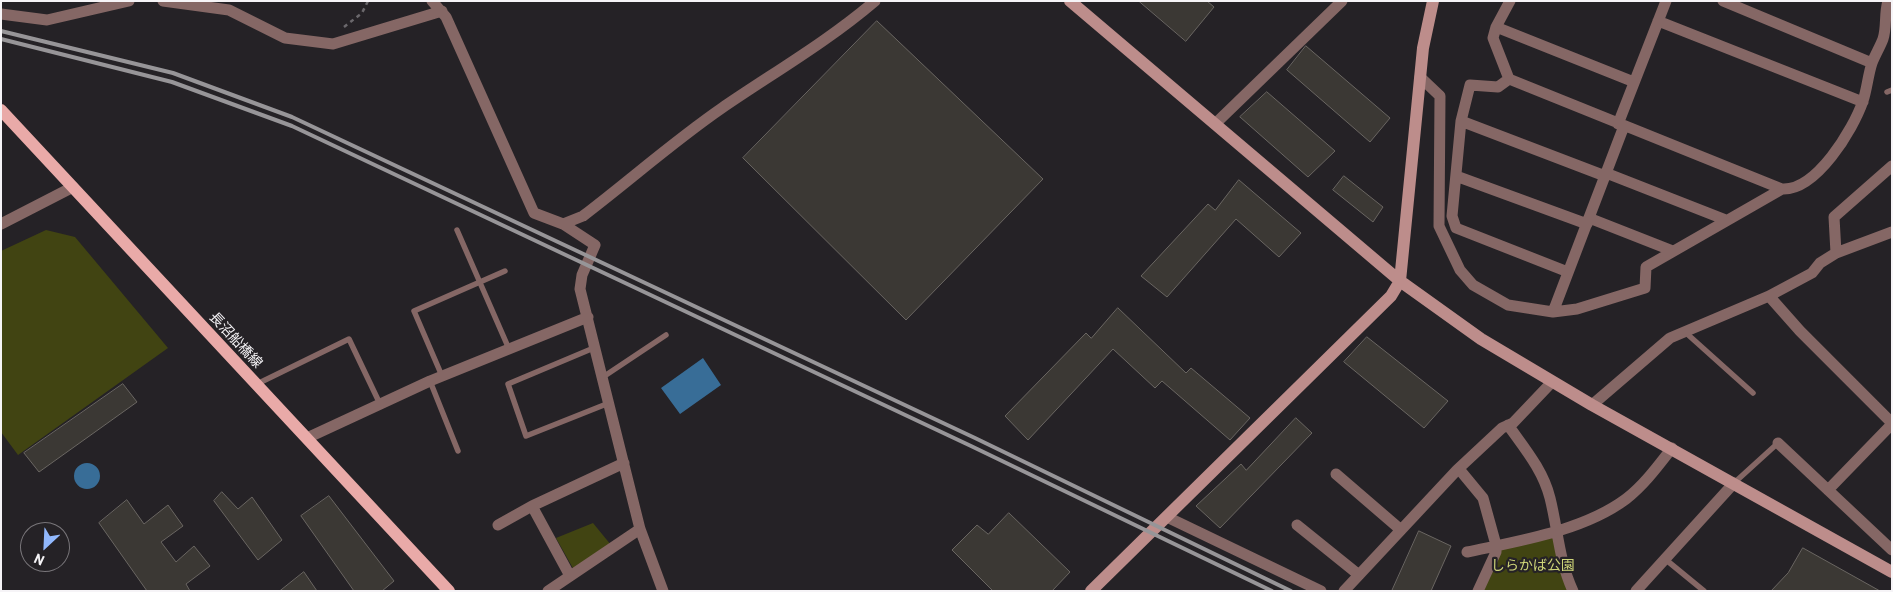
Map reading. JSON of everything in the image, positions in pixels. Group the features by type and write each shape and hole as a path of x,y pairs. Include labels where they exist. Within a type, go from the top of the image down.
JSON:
{"main road":[{"name":"長沼船橋線","path":"1,110 449,591"}],"street":[{"path":"1,14 47,20 129,1"},
{"path":"163,1 229,10 285,38 333,44 442,11"},
{"path":"432,1 442,11 534,213 563,224 595,245 582,275 580,289 640,529 663,591"},
{"path":"563,224 583,216 720,109 801,57 875,1"},
{"path":"1070,1 1400,281 1481,339 1592,405 1892,572"},
{"path":"1215,124 1342,1"},
{"path":"1091,591 1391,296 1400,281 1420,77 1433,1"},
{"path":"1510,1 1496,27 1494,38 1509,79 1782,188 1791,189 1813,178 1836,152 1863,102 1872,62 1884,37 1884,12 1888,1"},
{"path":"1553,312 1606,174 1634,82 1666,1"},
{"path":"1723,1 1872,62"},
{"path":"1658,21 1863,102"},
{"path":"1496,27 1634,82"},
{"path":"1420,77 1440,96 1440,226 1460,270 1473,285 1508,305 1553,312 1577,309 1645,288 1646,267 1782,188"},
{"path":"1509,79 1498,87 1470,86 1461,121 1452,216 1456,228 1568,272"},
{"path":"1461,121 1726,220"},
{"path":"1836,253 1834,217 1892,166"},
{"path":"1456,176 1673,251"},
{"path":"1,224 73,187"},
{"path":"1592,405 1670,338 1769,296 1812,273 1820,263 1836,253 1892,232"},
{"path":"1769,296 1800,331 1892,424 1828,490"},
{"path":"307,438 430,381 588,317"},
{"path":"1344,591 1459,469 1552,382"},
{"path":"1508,425 1539,469 1550,497 1564,571 1573,591"},
{"path":"1778,443 1892,550"},
{"path":"1467,552 1556,530 1600,513 1625,499 1651,475 1672,448"},
{"path":"498,525 532,506 624,463"},
{"path":"1459,469 1483,498 1496,545 1496,552 1478,591"},
{"path":"1336,474 1400,530"},
{"path":"1636,591 1734,483"},
{"path":"532,506 570,576"},
{"path":"1167,517 1321,591"},
{"path":"1297,526 1359,575"},
{"path":"548,591 640,529"}],"lane":[{"path":"457,230 509,349"},
{"path":"442,376 414,311 505,272"},
{"path":"1686,332 1753,393"},
{"path":"603,377 666,335"},
{"path":"256,384 348,339 380,404"},
{"path":"596,348 508,384 526,436 609,403"},
{"path":"430,381 458,451"},
{"path":"1734,483 1778,443"},
{"path":"1665,559 1704,591"}],"path":[{"path":"339,29 362,13 368,1"}],"green space":[{"path":"46,230 75,237 168,348 18,455 1,432 1,251"},
{"path":"593,523 611,545 574,570 556,538"},
{"name":"しらかば公園","path":"1554,533 1570,591 1480,591 1499,547"}],"water":[{"path":"703,358 721,385 680,414 661,388"},
{"path":"87,463 96,467 100,476 96,485 87,489 78,485 74,476 78,467"}],"building":[{"path":"1139,1 1207,1 1214,7 1186,41"},
{"path":"877,21 1043,179 906,320 743,158"},
{"path":"1306,46 1390,118 1370,142 1287,70"},
{"path":"1267,92 1335,151 1308,177 1240,117"},
{"path":"1344,176 1383,207 1373,222 1333,190"},
{"path":"1239,180 1301,233 1279,257 1236,219 1167,297 1141,276 1208,204 1215,210"},
{"path":"1118,308 1186,373 1191,368 1250,418 1230,440 1162,381 1155,388 1113,349 1028,440 1005,416 1086,333 1091,338"},
{"path":"1367,337 1448,401 1424,428 1344,362"},
{"path":"123,384 137,402 39,472 24,453"},
{"path":"1296,418 1312,433 1220,528 1196,506 1241,464 1246,470"},
{"path":"222,492 238,509 252,497 282,540 258,560 214,501"},
{"path":"329,496 394,581 382,591 354,591 301,516"},
{"path":"127,500 144,524 168,505 183,526 161,542 176,562 194,546 210,566 186,584 190,591 147,591 99,523"},
{"path":"1009,513 1070,572 1052,591 993,591 952,550 977,525 988,534"},
{"path":"1419,531 1451,546 1431,591 1392,591"},
{"path":"1803,548 1880,591 1771,591 1788,573"},
{"path":"304,572 317,591 280,591"}],"railway":[{"path":"1,31 173,73 292,117 975,438 1291,591"},
{"path":"1,39 172,82 292,126 971,446 1272,591"}]}
